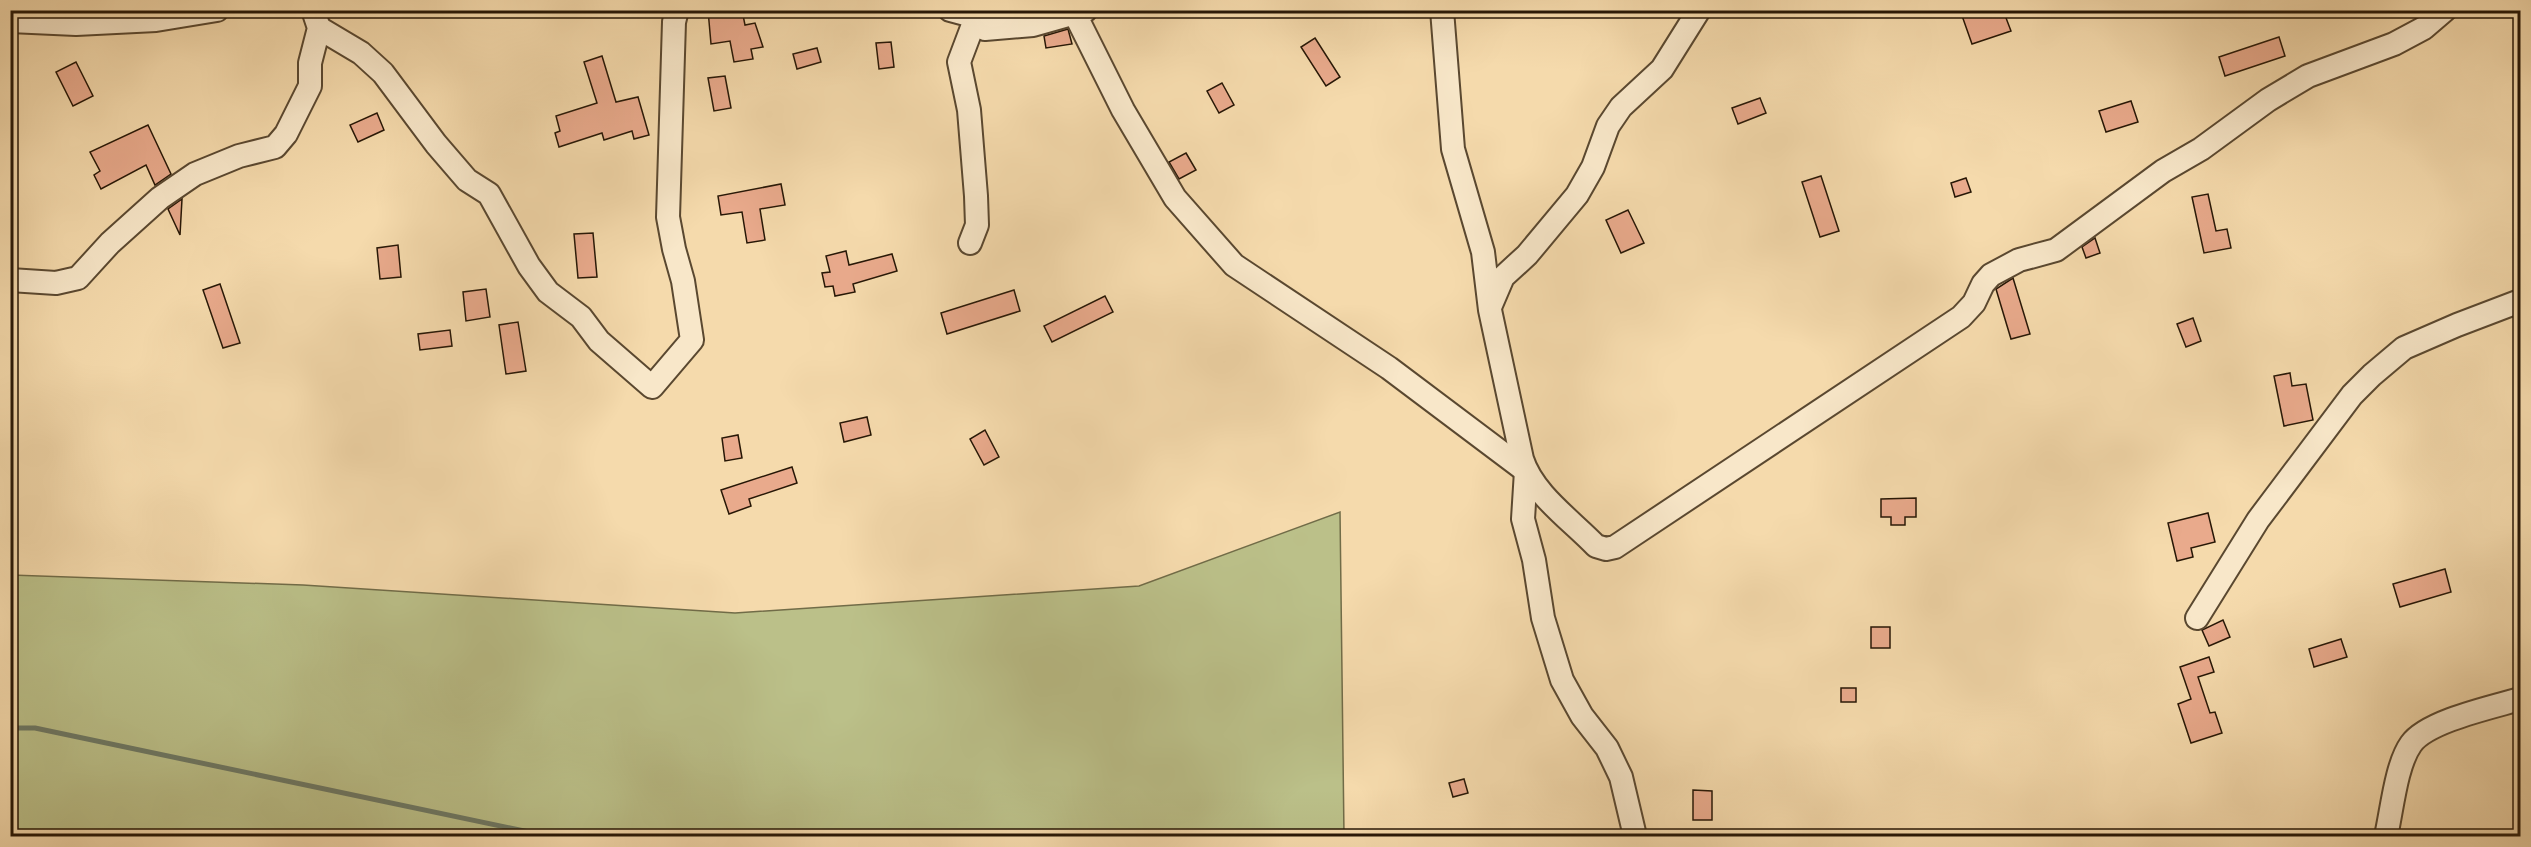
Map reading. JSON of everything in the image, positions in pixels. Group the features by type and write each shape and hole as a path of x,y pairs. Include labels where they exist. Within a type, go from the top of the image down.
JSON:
{"street":[{"path":"10,21 76,24 144,21 217,10"},
{"path":"10,280 56,283 78,278 110,243 137,221 159,198 195,174 239,156 275,147 286,134 310,86 310,63 316,19 361,53 382,73 436,144 467,180 489,194 529,266 548,292 581,317 599,341 652,387 692,340 683,281 668,217 674,22 677,10"},
{"path":"950,10 976,17 985,29 1016,28 1080,12 1123,110 1175,198 1234,265 1389,368 1526,471 1536,486 1596,546 1605,549 1615,547 1961,317 1974,303 1983,284 1991,275 2019,260 2056,250 2163,171 2201,149 2268,100 2308,76 2394,44 2424,28 2445,10"},
{"path":"1442,10 1450,129 1458,172 1483,252 1490,310 1526,471 1523,519 1534,560 1543,618 1562,680 1582,716 1607,748 1621,777 1635,837"},
{"path":"1490,310 1493,296 1503,277 1527,255 1577,195 1593,167 1608,126 1621,107 1662,69 1699,10"},
{"path":"970,243 977,225 976,196 969,110 959,62 976,17"},
{"path":"2197,618 2258,520 2352,395 2372,375 2404,348 2520,301"},
{"path":"2386,837 2404,759 2418,736 2435,726 2520,699"}],"green space":[{"path":"1340,512 1344,836 11,836 11,575 303,585 735,613 1139,586"}],"building":[{"path":"708,10 742,10 745,25 755,23 763,47 751,49 753,59 734,62 730,41 711,44"},
{"path":"1960,10 2003,10 2011,31 1972,44"},
{"path":"1068,29 1072,44 1046,48 1044,36"},
{"path":"2279,37 2285,56 2225,76 2219,57"},
{"path":"1315,38 1340,77 1326,86 1301,47"},
{"path":"891,42 894,67 879,69 876,43"},
{"path":"817,48 821,62 797,69 793,54"},
{"path":"602,56 616,102 638,97 649,135 634,139 632,131 604,140 602,133 559,147 555,133 560,131 556,116 597,103 584,62"},
{"path":"76,62 93,96 73,106 56,72"},
{"path":"725,76 731,108 714,111 708,78"},
{"path":"1222,83 1234,105 1219,113 1207,91"},
{"path":"1760,98 1766,113 1738,124 1732,108"},
{"path":"2131,101 2138,122 2106,132 2099,111"},
{"path":"377,113 384,130 358,142 350,125"},
{"path":"148,125 171,174 155,185 146,165 101,189 94,175 100,171 90,152"},
{"path":"1186,153 1196,170 1179,179 1169,162"},
{"path":"1821,176 1839,231 1820,237 1802,182"},
{"path":"1966,178 1971,192 1955,197 1951,183"},
{"path":"781,184 785,205 760,209 765,240 747,243 742,212 721,215 718,196"},
{"path":"2208,194 2216,231 2227,229 2231,248 2204,253 2192,197"},
{"path":"182,199 180,235 168,209"},
{"path":"1628,210 1644,243 1621,253 1606,220"},
{"path":"593,233 597,277 578,278 574,234"},
{"path":"2095,238 2100,253 2086,258 2082,247"},
{"path":"398,245 401,277 380,279 377,248"},
{"path":"846,251 849,265 892,254 897,271 853,284 855,292 835,296 833,286 825,287 822,273 830,272 826,256"},
{"path":"2013,278 2030,334 2011,339 1996,289"},
{"path":"220,284 240,343 223,348 203,290"},
{"path":"486,289 490,317 466,321 463,292"},
{"path":"1014,290 1020,311 947,334 941,313"},
{"path":"1105,296 1113,312 1052,342 1044,326"},
{"path":"2193,318 2201,341 2186,347 2177,324"},
{"path":"518,322 526,371 506,374 499,325"},
{"path":"450,330 452,346 420,350 418,334"},
{"path":"2290,373 2292,386 2306,384 2313,420 2284,426 2274,376"},
{"path":"867,417 871,435 844,442 840,423"},
{"path":"985,430 999,457 984,465 970,439"},
{"path":"738,435 742,458 725,461 722,438"},
{"path":"792,467 797,483 749,499 751,506 729,514 721,490"},
{"path":"1916,498 1916,517 1905,517 1905,525 1891,525 1891,517 1881,517 1881,499"},
{"path":"2208,513 2215,542 2191,548 2193,557 2177,561 2168,523"},
{"path":"2445,569 2451,592 2400,607 2393,584"},
{"path":"2223,620 2230,637 2209,646 2202,630"},
{"path":"1871,627 1890,627 1890,648 1871,648"},
{"path":"2341,639 2347,657 2314,667 2309,649"},
{"path":"2209,657 2214,672 2198,677 2210,713 2215,712 2222,733 2191,743 2178,704 2191,699 2180,667"},
{"path":"1841,688 1856,688 1856,702 1841,702"},
{"path":"1464,779 1468,793 1453,797 1449,783"},
{"path":"1693,790 1712,791 1712,820 1693,820"}],"waterway":[{"path":"10,728 35,728 548,836"}]}
